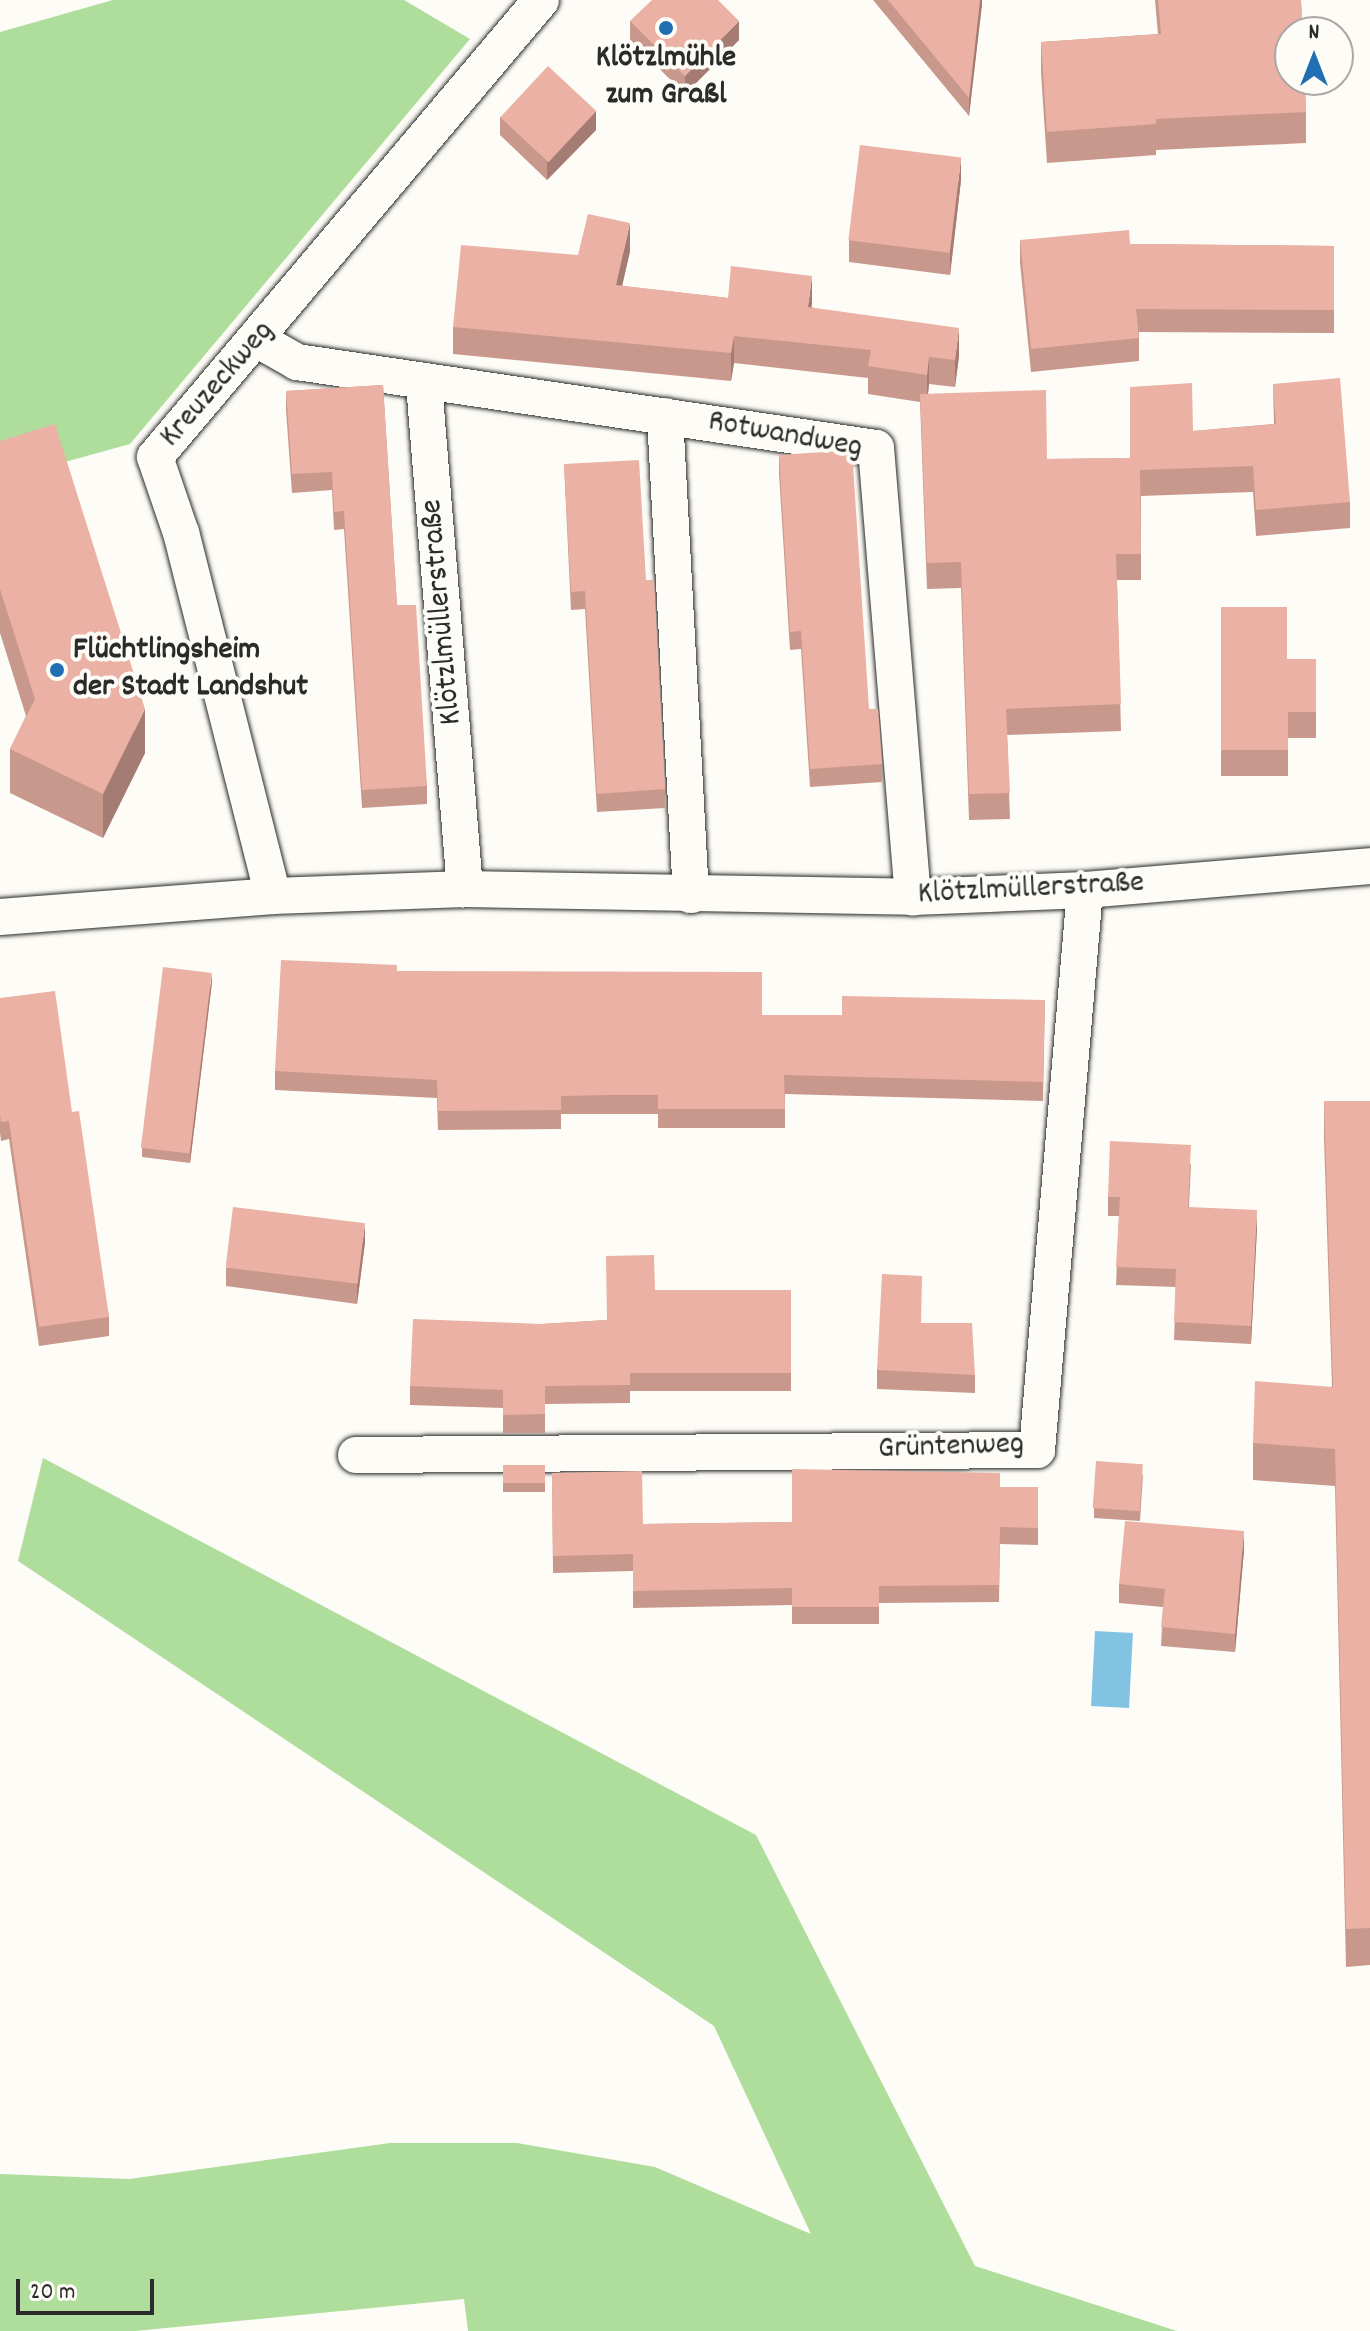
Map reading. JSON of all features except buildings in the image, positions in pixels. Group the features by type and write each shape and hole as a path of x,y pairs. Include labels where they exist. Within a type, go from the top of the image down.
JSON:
{"street":[{"name":"Kreuzeckweg","path":"273,896 181,533 155,457 258,340 541,0"},
{"name":"Rotwandweg","path":"258,340 297,362 424,384 876,448 913,897"},
{"name":"Klötzlmüllerstraße","path":"424,384 465,889"},
{"path":"665,416 691,895"},
{"name":"Klötzlmüllerstraße","path":"0,917 273,896 465,889 913,897 1085,890 1370,866"},
{"name":"Grüntenweg","path":"356,1455 1037,1450 1085,890"}],"green space":[{"path":"113,0 404,0 470,39 130,444 0,480 0,32"},
{"path":"43,1458 756,1835 975,2266 1177,2331 468,2331 464,2299 135,2331 0,2331 0,2174 129,2179 390,2143 517,2143 655,2167 811,2234 714,2026 18,1561"}],"water":[{"path":"1095,1631 1133,1633 1129,1708 1091,1706"}],"place":[{"name":"Klötzlmühle zum Graßl","path":"666,28"},
{"name":"Flüchtlingsheim der Stadt Landshut","path":"57,670"}]}
